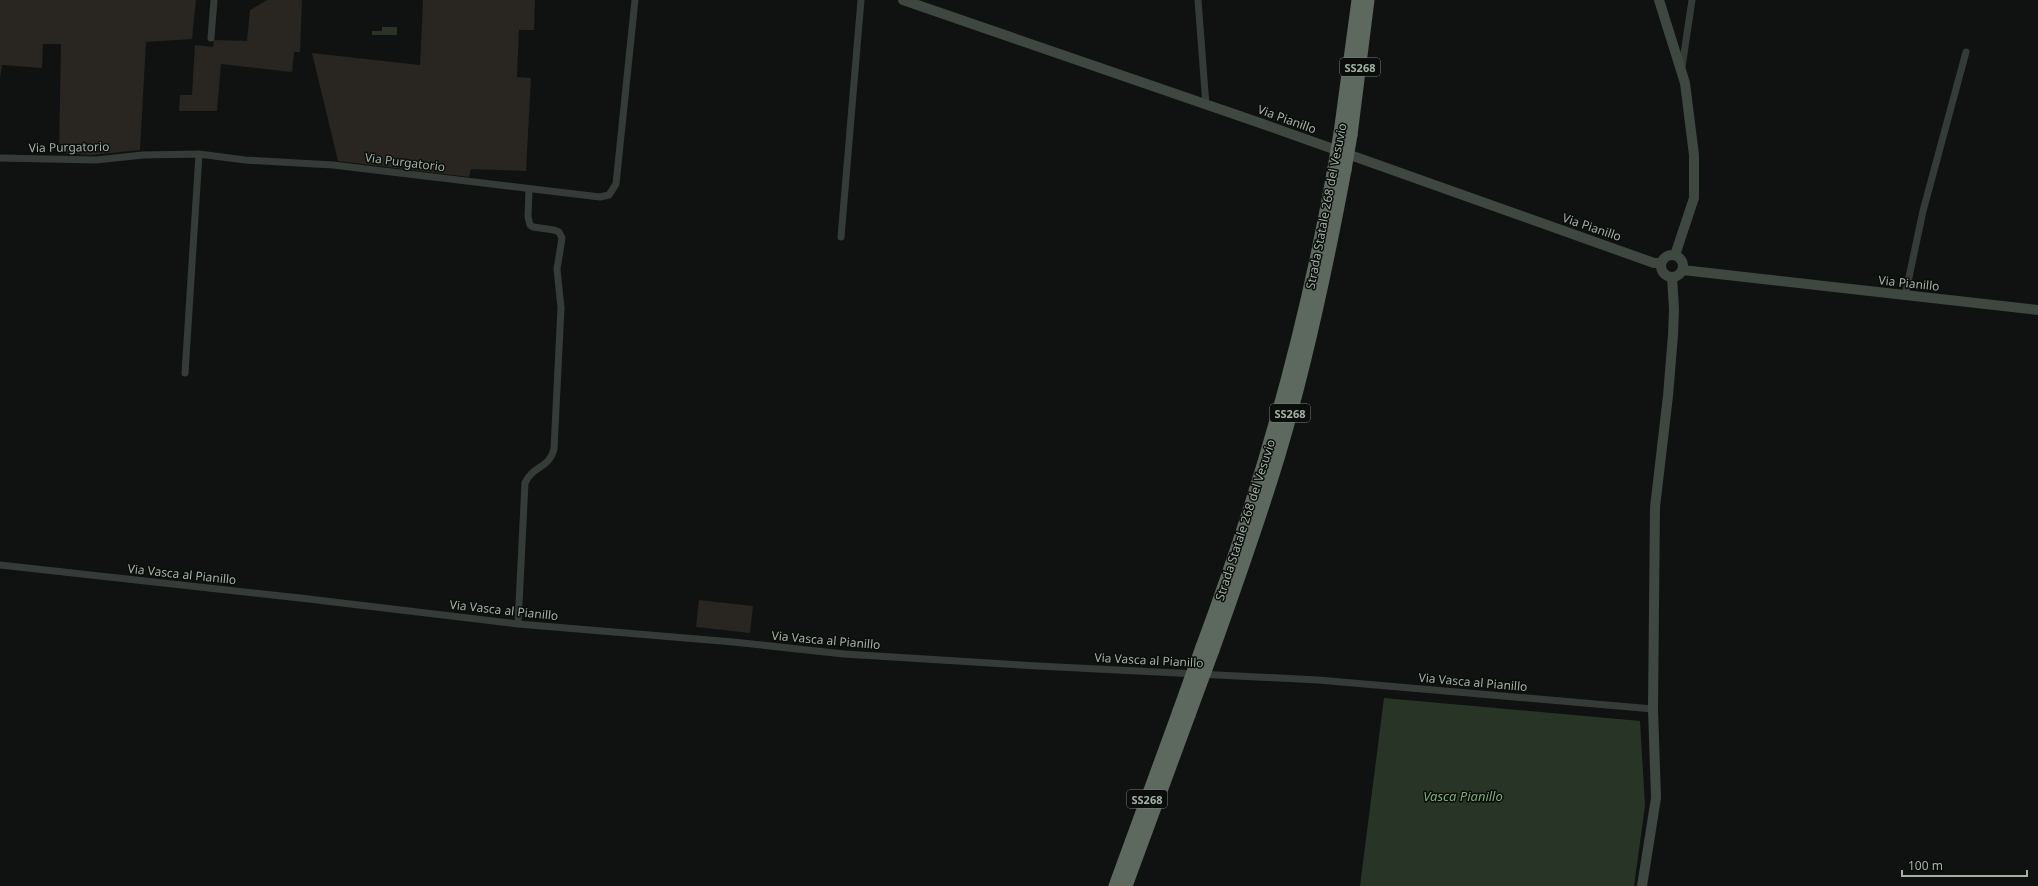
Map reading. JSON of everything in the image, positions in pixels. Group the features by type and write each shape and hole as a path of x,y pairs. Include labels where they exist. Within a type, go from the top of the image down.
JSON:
{"highway":[{"name":"Strada Statale 268 del Vesuvio","path":"1346,134 1358,0"},
{"name":"Strada Statale 268 del Vesuvio","path":"1126,886 1207,648 1260,514 1293,406 1324,276 1368,0"},
{"name":"Strada Statale 268 del Vesuvio","path":"1115,886 1184,713"}],"street":[{"path":"211,38 214,0"},
{"name":"Via Purgatorio","path":"0,158 96,160 143,154 199,154 246,160 333,165 600,197 609,194 616,184 635,0"},
{"path":"841,237 861,0"},
{"name":"Via Pianillo","path":"903,0 1206,105 1624,253 1661,264"},
{"path":"1198,0 1206,105"},
{"path":"1659,0 1685,83 1692,133 1694,198 1675,255"},
{"path":"1681,70 1692,0"},
{"path":"1905,296 1923,211 1966,52"},
{"path":"185,373 199,154"},
{"path":"518,624 525,482 529,475 549,461 554,449 561,308 557,269 562,238 559,232 530,225 528,218 529,189"},
{"path":"1668,255 1675,255 1682,259 1683,270 1678,275 1672,277 1663,273 1661,264 1668,255"},
{"name":"Via Pianillo","path":"1683,270 2038,310"},
{"path":"1642,886 1656,798 1652,709 1655,507 1668,396 1673,336 1674,309 1672,277"},
{"name":"Via Vasca al Pianillo","path":"0,565 518,624 733,642 844,654 1038,666 1318,680 1652,709"}],"shaded area":[{"path":"0,0 196,0 192,39 146,42 140,150 91,155 59,153 61,44 43,44 42,68 2,65 0,79"},
{"path":"267,0 302,0 300,52 294,52 292,72 221,64 217,111 179,111 180,95 192,95 195,45 213,47 214,40 247,41 250,10"},
{"path":"423,0 535,0 534,30 519,30 517,77 531,78 526,171 471,169 469,177 338,161 312,53 420,65"},
{"path":"699,600 753,606 750,633 696,627"}],"water":[{"path":"382,27 397,27 397,35 372,35 372,31 382,31"},
{"name":"Vasca Pianillo","path":"1384,698 1640,721 1645,806 1634,886 1360,886"}]}
